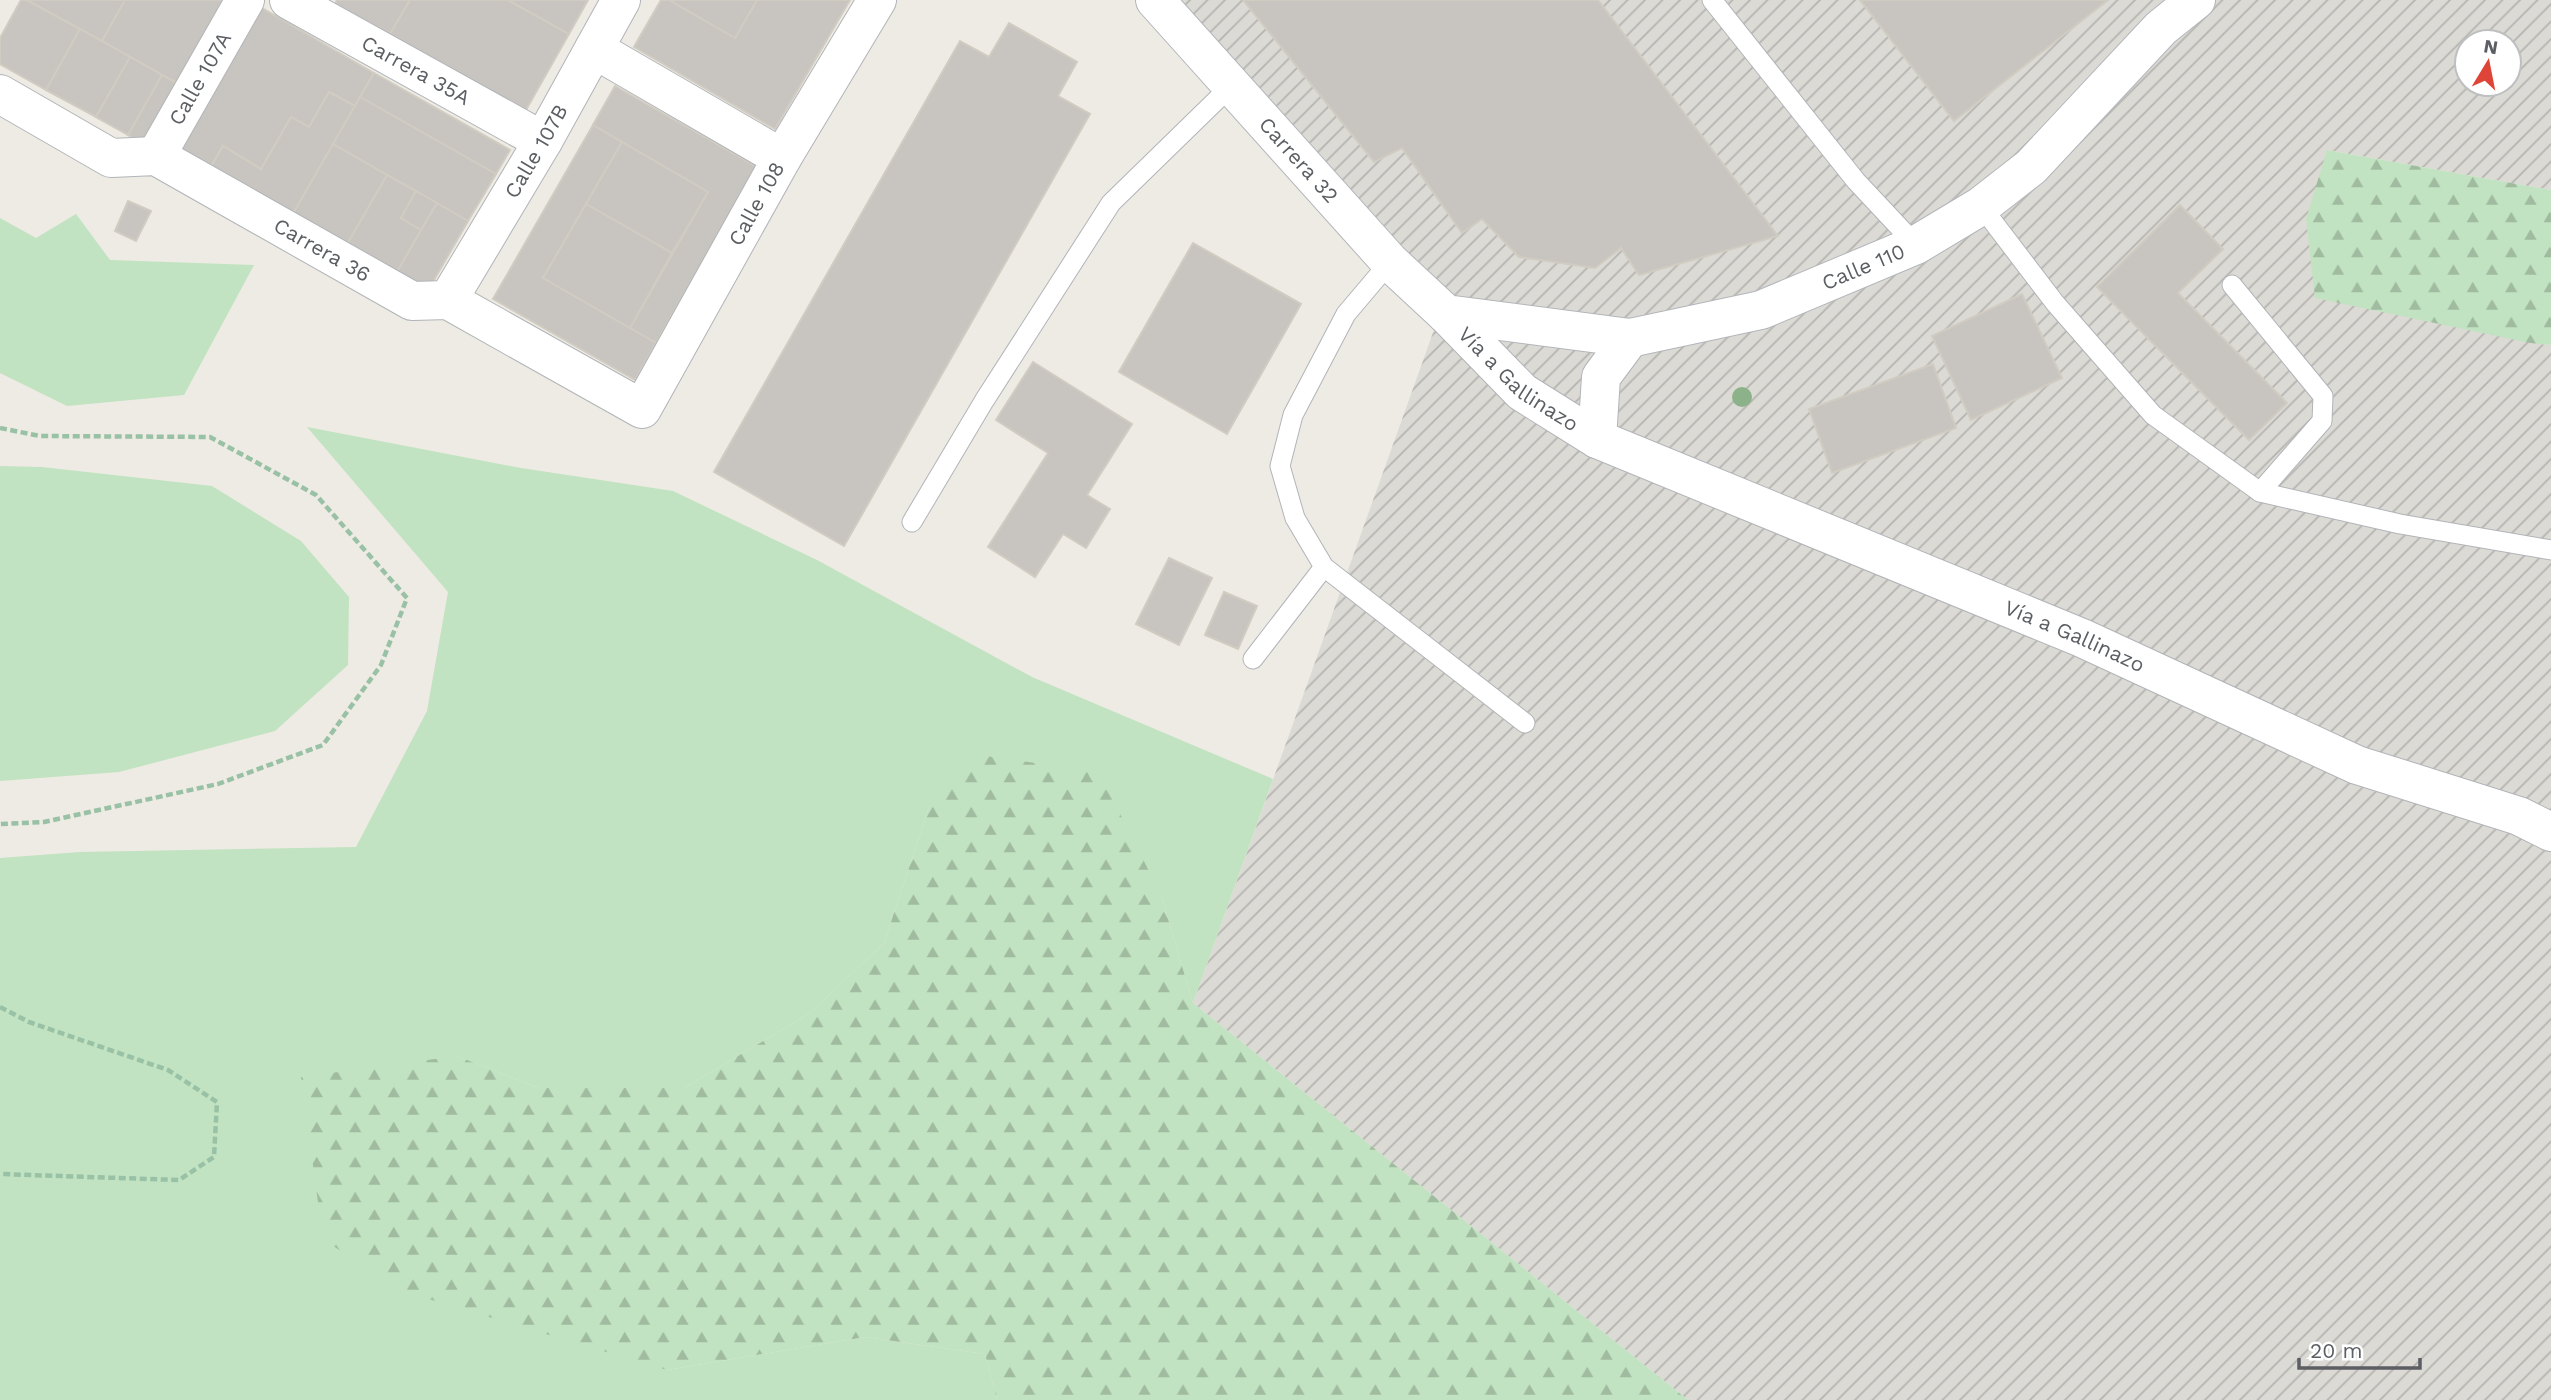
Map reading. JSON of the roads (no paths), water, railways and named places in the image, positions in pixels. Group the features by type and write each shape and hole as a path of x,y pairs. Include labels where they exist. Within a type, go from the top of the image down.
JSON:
{"street":[{"name":"Calle 107A","path":"156,156 246,0"},
{"name":"Carrera 35A","path":"289,0 543,141"},
{"name":"Calle 107B","path":"448,300 543,141 621,0"},
{"name":"Calle 108","path":"448,300 642,409 782,158 877,0"},
{"name":"Carrera 32","path":"1155,0 1390,262 1446,314"},
{"name":"Calle 110","path":"1446,314 1629,338 1761,310 1916,244 1981,206 2031,167 2161,28 2196,0"},
{"path":"594,49 782,158"},
{"path":"0,94 111,158 156,156"},
{"name":"Carrera 36","path":"156,156 412,301 448,300"},
{"name":"Vía a Gallinazo","path":"1446,314 1522,392 1597,439 2082,638 2357,765 2519,816 2551,832"},
{"name":"Vía a Gallinazo","path":"1597,439 1601,377 1629,338"}],"lane":[{"path":"1712,0 1856,181 1916,244"},
{"path":"912,522 984,401 1111,203 1231,86"},
{"path":"1981,206 2055,303 2153,415 2260,492 2400,524 2551,550"},
{"path":"1390,262 1346,314 1293,415 1280,466 1294,518 1324,567 1525,723"},
{"path":"2232,285 2323,396 2322,421 2260,492"},
{"path":"1254,659 1324,567"}]}
